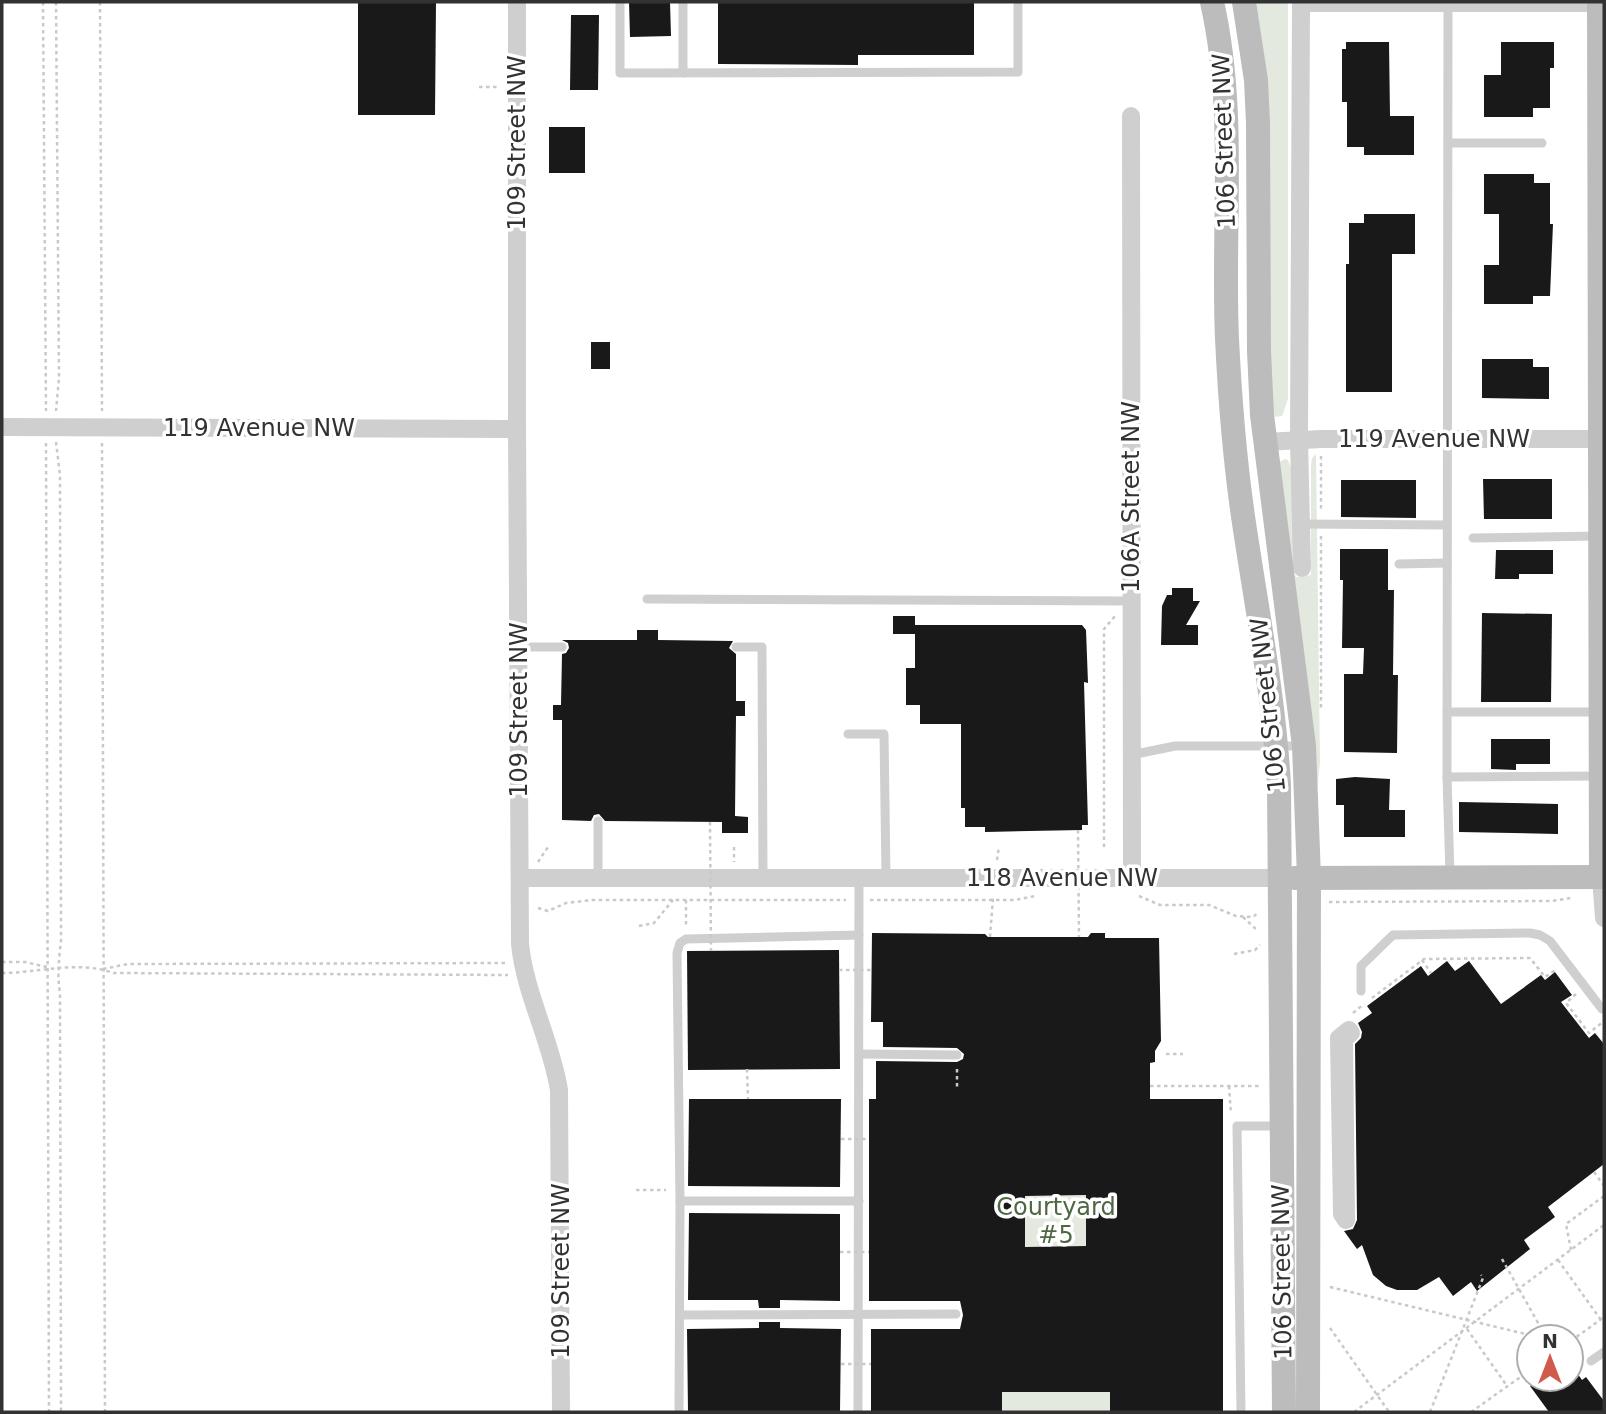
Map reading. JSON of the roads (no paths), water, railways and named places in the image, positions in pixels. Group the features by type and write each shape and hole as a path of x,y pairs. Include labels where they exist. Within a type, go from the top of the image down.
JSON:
{"main road":[{"name":"106 Street NW","path":"1212,2 1225,77 1227,340 1234,424 1244,522 1272,698 1277,747 1284,1412"},
{"name":"106 Street NW","path":"1244,2 1257,91 1259,351 1264,442 1304,746 1309,877 1308,1412"},
{"path":"1601,3 1602,881"},
{"name":"118 Avenue NW","path":"1280,878 1450,877 1602,881"}],"street":[{"name":"109 Street NW","path":"517,2 517,429 522,960 549,1044 559,1090 561,1412"},
{"path":"1302,568 1299,440 1301,2 1601,3"},
{"name":"106A Street NW","path":"1131,116 1129,601 1133,886"},
{"name":"119 Avenue NW","path":"2,427 517,429"},
{"name":"119 Avenue NW","path":"1264,442 1321,439 1602,439"},
{"name":"118 Avenue NW","path":"520,878 886,877 1133,886 1280,878"},
{"path":"1602,881 1604,918"},
{"path":"1349,1030 1351,1033 1344,1039 1346,1220 1342,1214 1339,1038 1349,1030"}],"lane":[{"path":"620,2 620,74 1018,72 1018,2"},
{"path":"683,2 683,73"},
{"path":"1448,2 1447,777 1450,877"},
{"path":"1448,143 1542,143"},
{"path":"1302,524 1447,525"},
{"path":"1473,538 1600,536"},
{"path":"1399,564 1447,563"},
{"path":"647,599 1129,601"},
{"path":"519,647 562,647"},
{"path":"736,647 762,647 763,877"},
{"path":"1447,712 1601,712"},
{"path":"848,734 884,734 886,877"},
{"path":"1131,755 1175,746 1304,746"},
{"path":"1447,777 1602,776"},
{"path":"598,821 598,877"},
{"path":"858,1412 859,877"},
{"path":"1360,991 1361,966 1393,935 1530,933 1550,941 1602,1009 1604,1007"},
{"path":"679,1412 677,953 680,943 686,939 859,935"},
{"path":"859,1054 957,1055"},
{"path":"1241,1412 1237,1126 1309,1126"},
{"path":"680,1201 859,1201"},
{"path":"680,1315 956,1314"},
{"path":"1591,1361 1604,1352"}],"park label":[{"name":"Courtyard #5","path":"1056,1221"}]}
